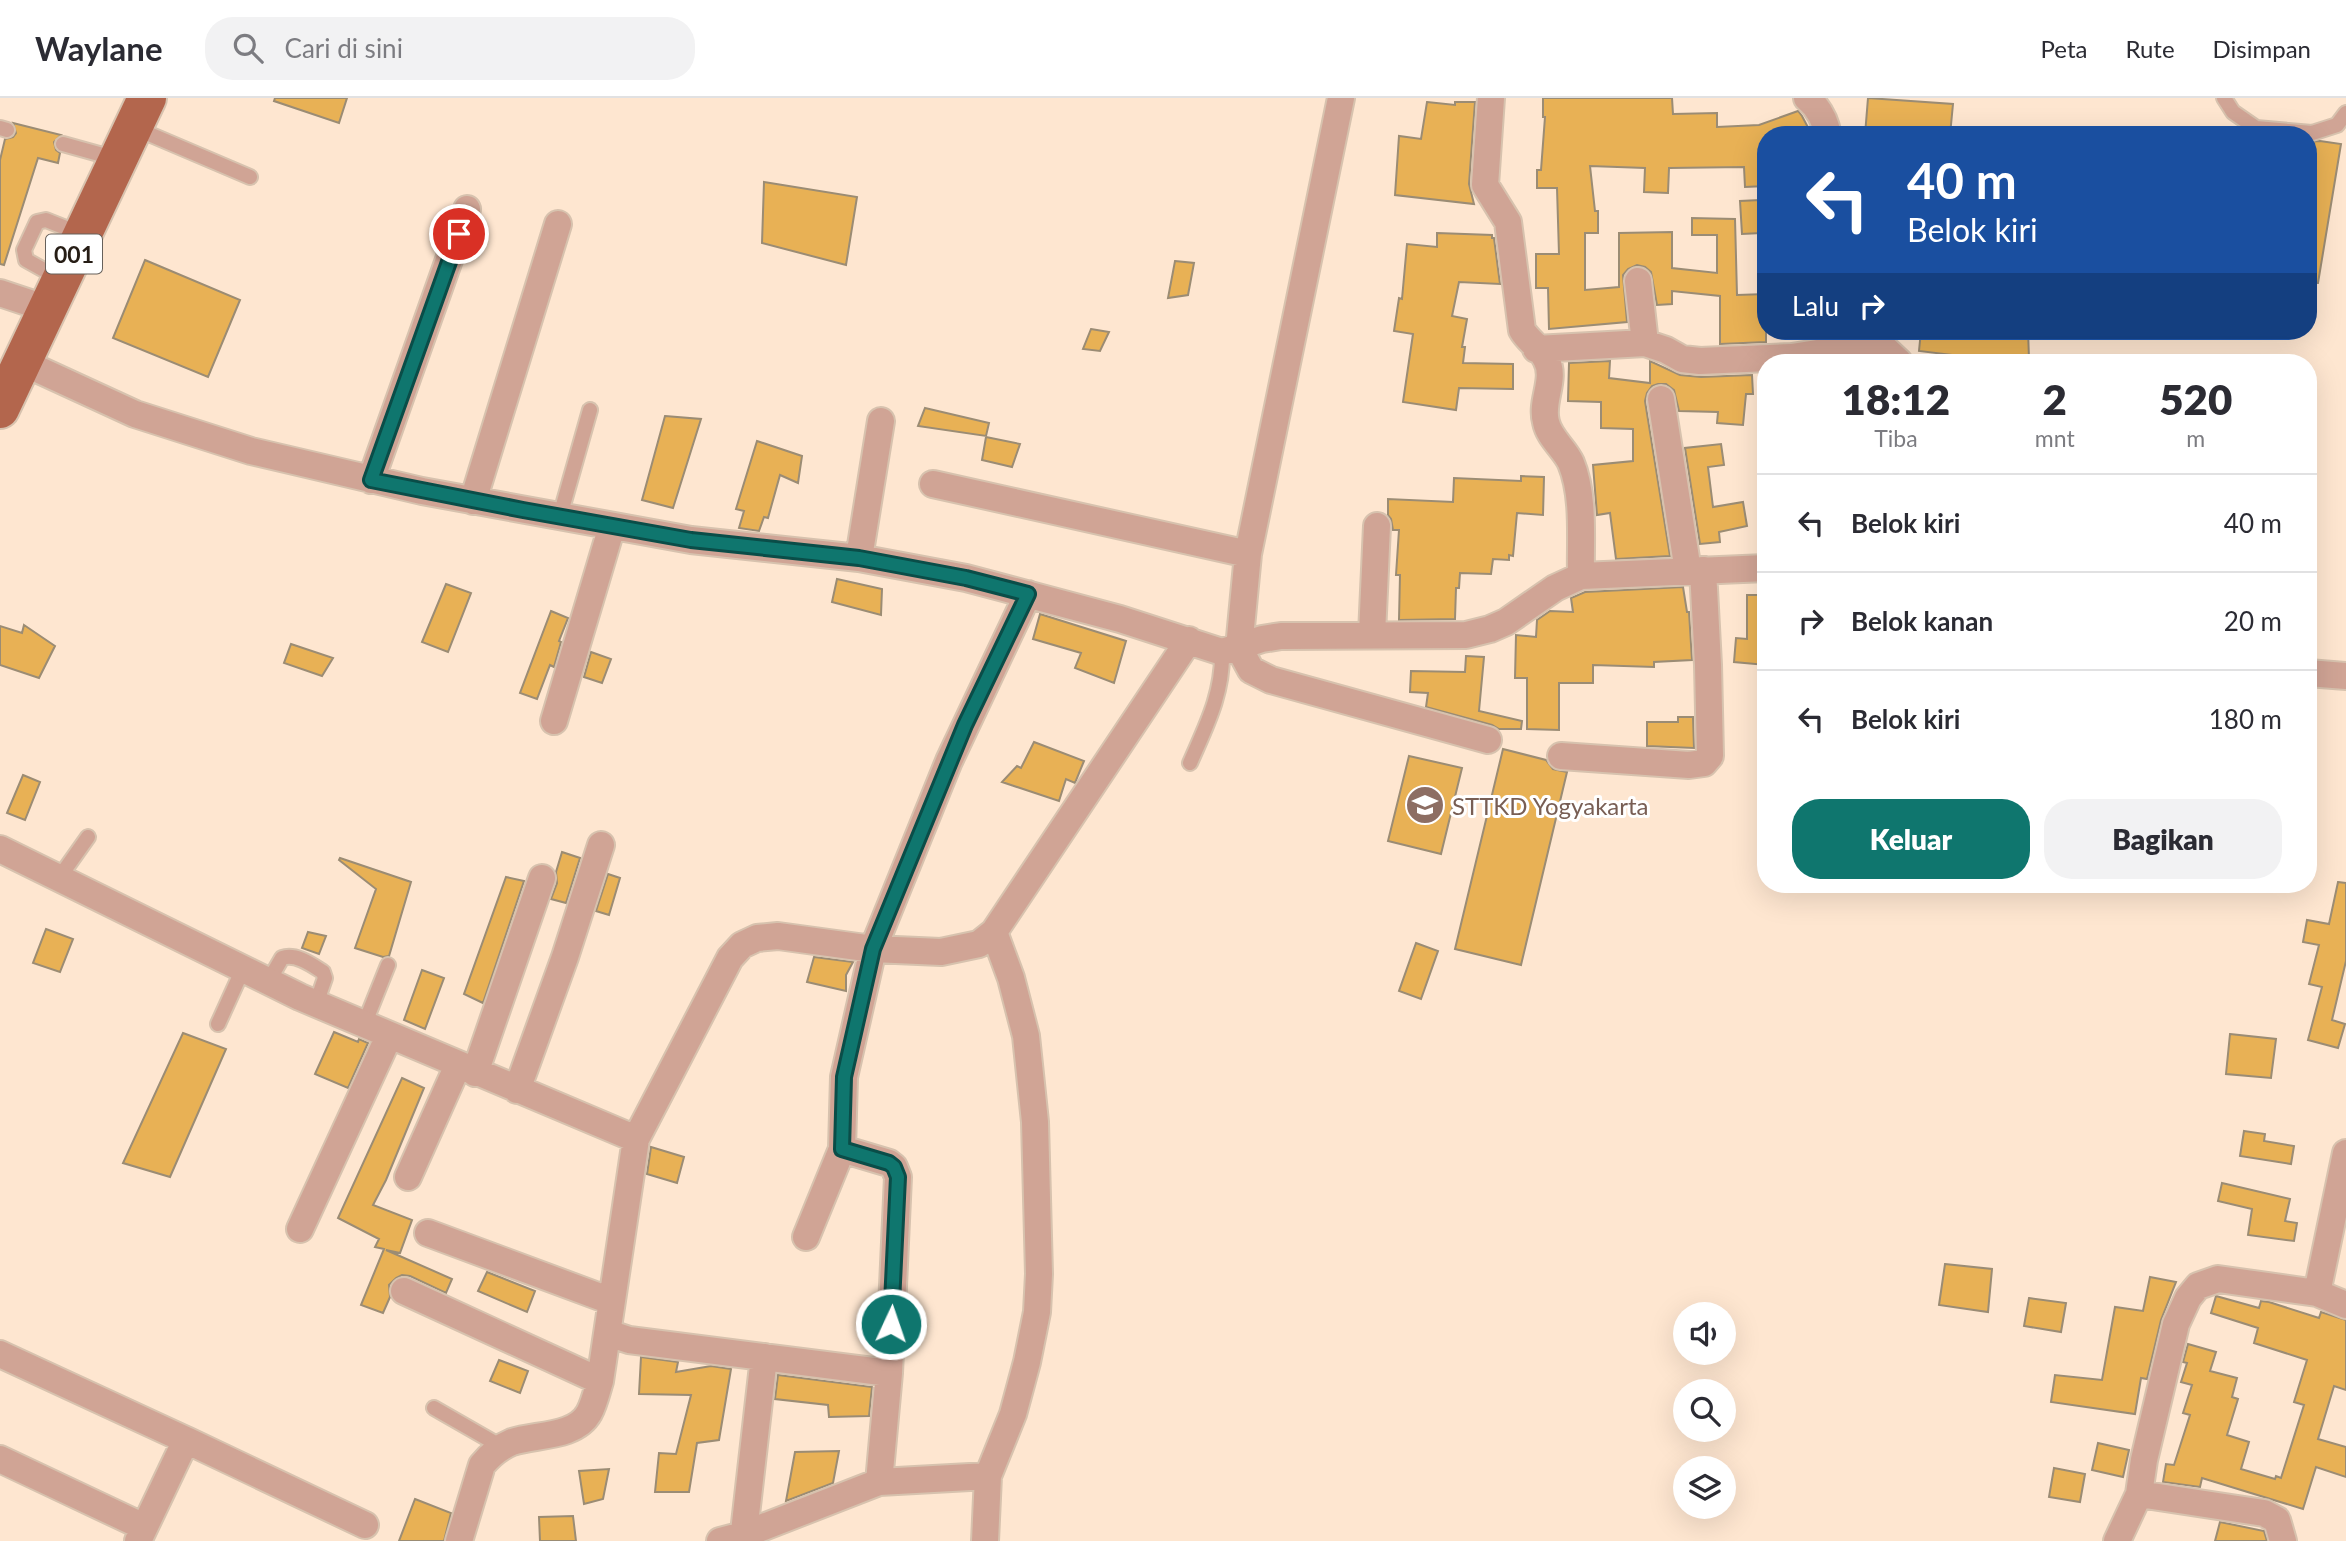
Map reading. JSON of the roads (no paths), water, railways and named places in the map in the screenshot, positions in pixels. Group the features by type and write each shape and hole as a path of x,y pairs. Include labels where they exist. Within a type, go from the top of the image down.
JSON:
{"main road":[{"name":"001","path":"0,409 133,128"}],"street":[{"path":"1231,650 1340,98"},
{"path":"1491,98 1485,185 1508,222 1522,330 1527,340 1546,357 1551,378 1544,406 1546,424 1571,463 1577,492 1581,576"},
{"path":"1807,98 1820,112 1826,126"},
{"path":"371,480 467,209"},
{"path":"473,501 558,224"},
{"path":"1638,281 1645,343"},
{"path":"0,293 55,294"},
{"path":"1811,354 1842,349 1864,340"},
{"path":"1880,340 1892,354"},
{"path":"1536,349 1645,343 1682,359 1700,361 1757,359"},
{"path":"23,362 135,414 251,452 473,501 691,540 859,558 966,578 1231,650 1251,670 1271,680 1488,740"},
{"path":"1561,756 1689,765 1704,763 1710,756 1708,665 1695,570 1661,399"},
{"path":"859,558 881,421"},
{"path":"933,484 1248,554"},
{"path":"554,721 612,526"},
{"path":"1372,634 1377,526"},
{"path":"1231,650 1262,639 1281,636 1466,635 1506,622 1555,588 1581,576 1757,568"},
{"path":"806,1237 842,1149 844,1077 873,949 959,739 1028,594"},
{"path":"459,1541 482,1465 502,1447 514,1441 563,1431 581,1422 589,1413 600,1381 636,1139 730,958 742,945 757,938 778,936 873,949 950,951 979,944 994,932 1189,640"},
{"path":"2317,674 2346,676"},
{"path":"517,1090 565,957 601,845"},
{"path":"0,849 242,971 389,1036 636,1139"},
{"path":"408,1177 467,1069 542,878"},
{"path":"985,1541 988,1476 1013,1414 1027,1362 1037,1312 1039,1274 1035,1122 1026,1036 1011,978 994,932"},
{"path":"300,1229 389,1036"},
{"path":"842,1149 889,1163 898,1177 889,1373 880,1482"},
{"path":"2317,1293 2346,1153"},
{"path":"428,1233 611,1301"},
{"path":"2117,1541 2139,1494 2144,1460 2176,1324 2188,1298 2198,1286 2218,1279 2317,1293 2346,1305"},
{"path":"404,1291 600,1381"},
{"path":"608,1333 629,1340 889,1373"},
{"path":"0,1354 365,1525"},
{"path":"735,1539 764,1357"},
{"path":"0,1459 141,1534 186,1440"},
{"path":"735,1539 880,1482 988,1476"},
{"path":"2139,1494 2264,1513 2277,1520 2283,1541"}],"lane":[{"path":"2224,98 2233,112 2253,126"},
{"path":"2317,131 2337,125 2346,113"},
{"path":"63,144 133,128 250,177"},
{"path":"561,516 590,410"},
{"path":"1190,763 1214,706 1231,650"},
{"path":"59,878 88,837"},
{"path":"364,1025 388,965"},
{"path":"218,1024 242,971"},
{"path":"434,1408 502,1447"}],"place":[{"name":"STTKD Yogyakarta","path":"1425,805"}]}
